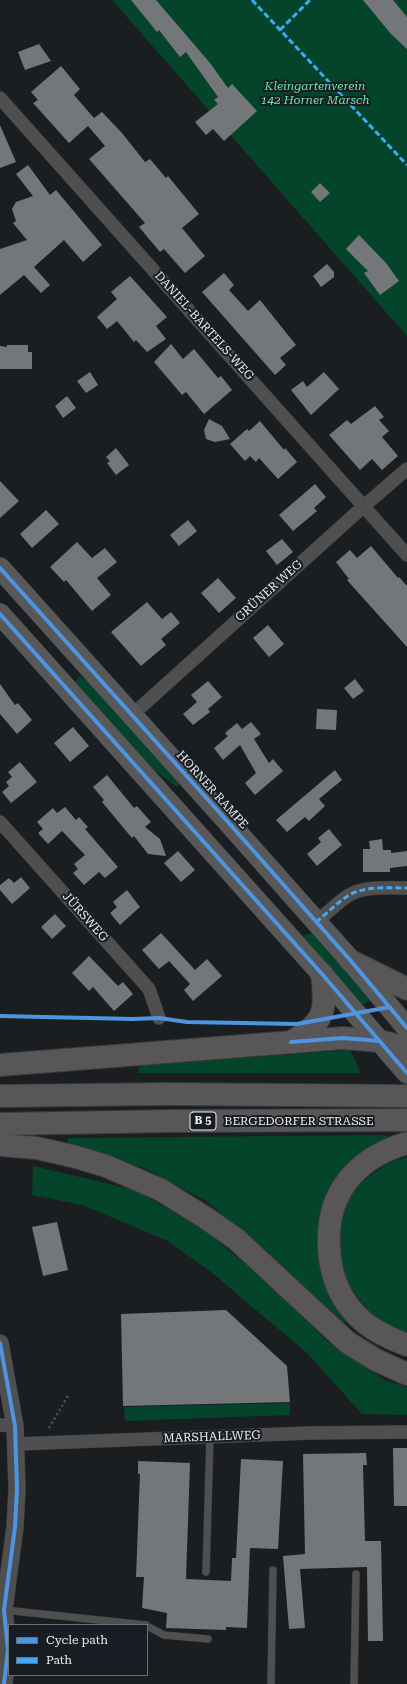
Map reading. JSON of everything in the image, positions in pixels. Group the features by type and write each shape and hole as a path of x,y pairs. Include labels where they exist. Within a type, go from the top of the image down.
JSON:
{"highway":[{"path":"351,961 407,989"},
{"path":"292,1042 315,1025 322,1014 325,998 322,974"},
{"path":"0,1066 343,1038 380,1041 407,1048"},
{"name":"B 5","path":"0,1096 166,1094 400,1096"},
{"name":"BERGEDORFER STRASSE","path":"0,1124 172,1121 407,1120"},
{"path":"407,1143 384,1151 371,1158 357,1169 344,1184 331,1212 328,1236 329,1260 334,1278 341,1294 351,1309 360,1319 376,1330 391,1339 407,1345"},
{"path":"0,1145 37,1148 76,1157 106,1166 161,1190 236,1239 347,1342 376,1360 407,1374"}],"main road":[{"name":"HORNER RAMPE","path":"0,568 351,961 407,1028"},
{"path":"0,614 322,974 407,1073"},
{"path":"284,932 316,922"}],"street":[{"name":"DANIEL-BARTELS-WEG","path":"0,98 407,555"},
{"name":"GRÜNER WEG","path":"132,715 407,469"},
{"name":"JÜRSWEG","path":"0,822 149,989 159,1018"},
{"path":"316,922 350,895 364,890 380,888 407,888"},
{"path":"0,1343 8,1426 16,1444 17,1489 15,1527 2,1615 8,1650 4,1684"},
{"name":"MARSHALLWEG","path":"16,1444 41,1442 407,1432"}],"lane":[{"path":"206,1572 210,1437"},
{"path":"271,1684 273,1570"},
{"path":"354,1684 356,1574"},
{"path":"2,1615 132,1624"},
{"path":"148,1626 164,1635 208,1639"}],"path":[{"path":"41,1442 68,1396"}],"green space":[{"name":"Kleingartenverein 142 Horner Marsch","path":"112,0 407,0 407,336"},
{"path":"80,676 93,686 180,784 177,787 149,766 74,683"},
{"path":"314,932 370,1001 360,1006 303,940 303,936"},
{"path":"350,1050 361,1073 138,1073 140,1065"},
{"path":"386,1135 389,1140 320,1222 321,1276 348,1319 341,1325 321,1309 266,1250 206,1201 146,1169 67,1143 68,1138"},
{"path":"407,1157 407,1336 372,1316 347,1283 338,1245 342,1207 359,1184 388,1163"},
{"path":"33,1166 135,1190 204,1230 272,1286 327,1341 386,1381 407,1387 407,1415 362,1414 308,1354 210,1271 166,1240 82,1205 32,1195"},
{"path":"290,1403 290,1415 125,1421 124,1407"}],"building":[{"path":"131,0 156,0 210,63 228,88 232,84 257,111 224,141 213,129 206,135 195,122 218,104 214,100 218,97 186,52 180,57 159,30 157,32"},
{"path":"363,0 393,0 407,17 407,49 391,34"},
{"path":"39,44 51,61 25,70 18,52"},
{"path":"61,66 80,89 74,95 94,118 102,112 122,133 145,162 150,159 166,178 168,176 199,214 182,228 205,256 185,273 164,249 160,252 139,227 145,223 89,159 105,146 88,126 69,143 33,103 38,100 31,92"},
{"path":"0,125 16,162 0,168"},
{"path":"28,165 50,195 56,190 102,245 83,262 64,240 34,267 50,285 41,293 24,275 0,295 0,249 27,240 13,223 16,221 12,209 16,202 33,196 16,174"},
{"path":"320,183 330,193 320,202 311,192"},
{"path":"359,235 386,263 399,281 380,295 364,273 368,271 346,249"},
{"path":"327,264 334,272 334,277 321,287 313,276"},
{"path":"224,273 234,285 229,290 248,311 260,300 296,345 280,358 286,365 275,375 202,292"},
{"path":"130,276 167,317 156,326 166,339 147,352 136,340 134,342 117,321 107,329 97,317 117,299 111,292"},
{"path":"171,344 183,359 194,349 218,378 221,376 232,390 204,414 186,392 182,395 154,362"},
{"path":"7,345 28,345 28,352 32,352 32,369 0,369 0,346 7,347"},
{"path":"90,372 98,385 86,393 77,381"},
{"path":"324,372 339,389 311,415 291,390 303,381 307,387"},
{"path":"67,396 76,408 63,418 55,406"},
{"path":"375,406 384,417 379,420 389,431 382,437 398,456 382,470 372,459 360,470 329,435 347,420 351,424"},
{"path":"209,419 222,426 230,439 215,442 206,439 204,430"},
{"path":"260,421 284,450 285,448 297,462 278,479 259,458 256,462 250,456 245,461 230,444 247,429 249,431"},
{"path":"116,448 129,465 116,475 107,463 110,461 106,457"},
{"path":"0,481 19,501 0,518"},
{"path":"315,484 326,497 314,508 317,511 293,531 279,515"},
{"path":"46,510 59,524 32,548 20,534"},
{"path":"188,520 197,531 179,546 170,535"},
{"path":"282,539 293,552 277,565 266,551"},
{"path":"77,542 92,558 105,548 117,562 97,578 111,595 92,611 66,580 64,582 50,567"},
{"path":"371,546 398,578 399,577 407,586 407,647 347,580 349,579 336,562 350,550 357,558"},
{"path":"218,578 236,598 219,613 201,593"},
{"path":"147,602 162,619 171,612 180,623 161,639 166,645 141,666 111,632"},
{"path":"268,625 284,644 269,657 253,638"},
{"path":"355,679 364,691 353,699 344,688"},
{"path":"208,681 222,697 208,709 210,712 193,725 183,714 197,702 191,695"},
{"path":"0,684 15,705 18,703 32,720 17,734 0,714"},
{"path":"317,709 337,710 336,730 316,729"},
{"path":"251,722 261,734 254,739 269,763 273,759 283,771 255,795 245,783 256,773 240,745 223,760 214,748 228,736 225,733 237,723 242,729"},
{"path":"73,727 89,746 70,762 54,743"},
{"path":"20,762 37,782 11,803 2,792 9,786 6,782 12,777 8,772"},
{"path":"335,770 342,780 319,799 325,806 309,821 305,817 287,832 276,820"},
{"path":"107,775 134,808 137,806 151,822 145,827 160,839 166,856 148,854 134,836 132,838 102,802 104,800 93,787"},
{"path":"65,807 76,820 79,817 88,827 85,829 118,867 105,878 99,872 84,885 73,873 78,869 74,864 85,855 62,831 48,844 38,833 43,829 37,822 53,808 57,813"},
{"path":"329,829 342,845 317,866 307,854 321,842 318,838"},
{"path":"382,839 383,850 391,850 391,853 407,851 407,866 390,868 390,872 363,872 363,849 370,849 369,841"},
{"path":"178,851 195,870 181,882 164,863"},
{"path":"21,877 30,888 12,904 0,890 0,885 9,878 14,883"},
{"path":"127,890 140,907 120,925 110,913 117,907 113,902"},
{"path":"55,914 66,926 52,939 41,927"},
{"path":"161,933 195,970 207,959 222,976 193,1001 184,990 190,984 169,961 159,969 142,950"},
{"path":"89,956 118,986 123,982 133,994 114,1011 93,987 89,991 72,973"},
{"path":"57,1222 68,1270 43,1276 32,1227"},
{"path":"226,1310 287,1366 290,1402 123,1406 121,1314"},
{"path":"393,1448 407,1448 407,1506 394,1506"},
{"path":"366,1453 367,1465 363,1465 365,1541 381,1541 383,1641 368,1641 367,1567 300,1569 305,1628 289,1629 283,1556 305,1554 303,1454"},
{"path":"241,1459 283,1461 278,1549 250,1548 247,1628 226,1627 226,1630 166,1628 167,1613 142,1608 144,1577 136,1577 140,1474 138,1474 138,1461 190,1463 186,1579 231,1581 232,1558 236,1558"}],"marked path":[{"path":"252,0 407,165"},
{"path":"280,30 310,0"},
{"path":"316,922 342,900 357,891 378,888 407,888"}],"cycle path":[{"path":"0,568 351,961 407,1028"},
{"path":"0,614 322,974 407,1073"},
{"path":"0,1016 133,1019 159,1018 187,1022 297,1024 390,1007"},
{"path":"291,1042 343,1038 380,1041"},
{"path":"0,1343 15,1426 17,1489 15,1527 4,1610 8,1650 4,1684"}]}
